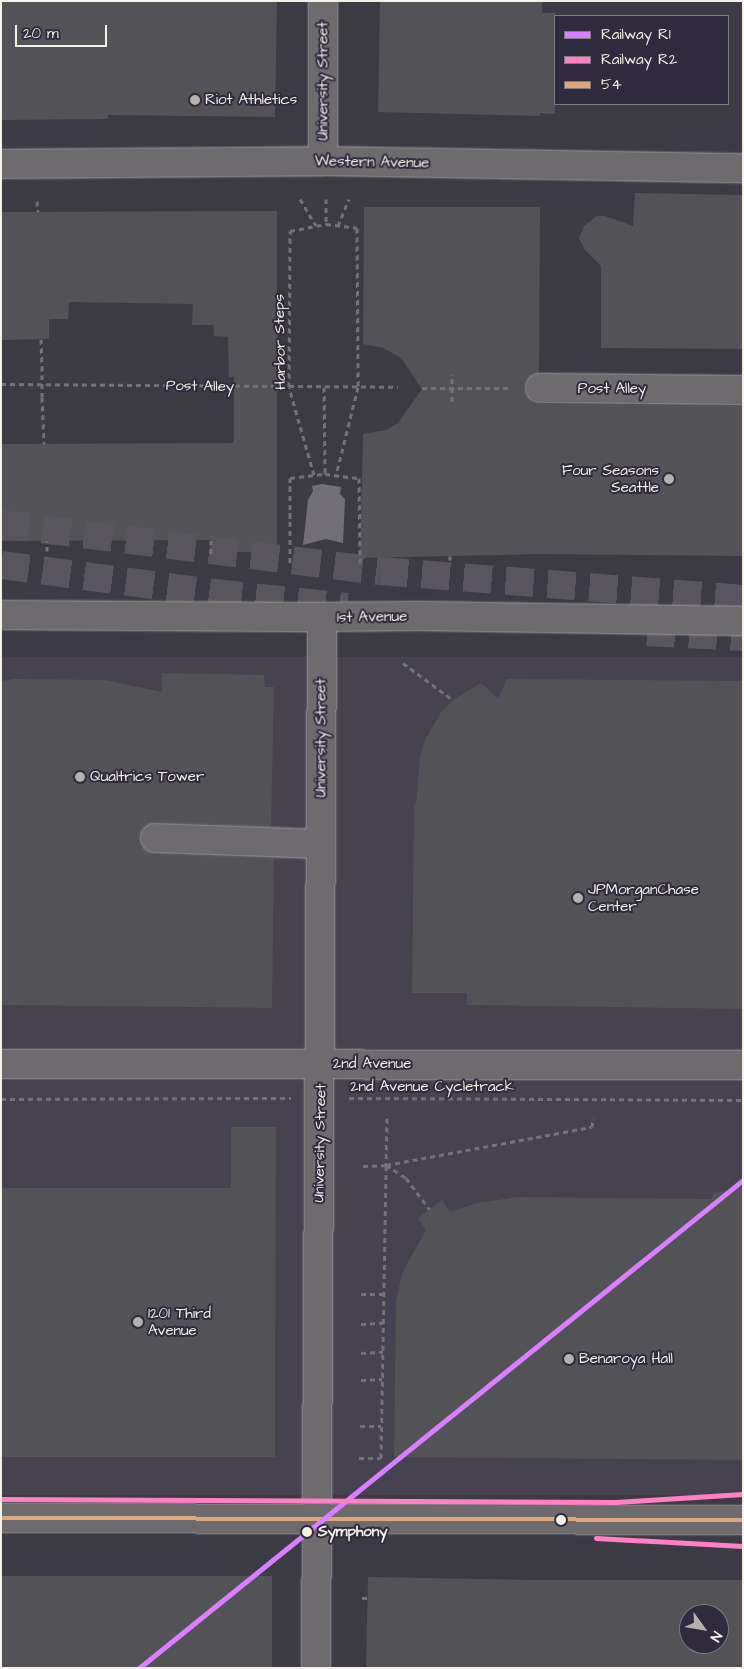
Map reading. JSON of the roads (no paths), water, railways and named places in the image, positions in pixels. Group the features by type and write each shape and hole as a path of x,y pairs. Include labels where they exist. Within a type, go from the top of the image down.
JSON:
{"main road":[{"name":"University Street","path":"323,1 323,161"},
{"name":"Western Avenue","path":"1,164 323,161 743,168"},
{"name":"Post Alley","path":"540,388 743,390"},
{"name":"1st Avenue","path":"1,615 419,616 743,621"},
{"name":"University Street","path":"316,1668 322,617"},
{"path":"155,838 321,844"},
{"name":"2nd Avenue","path":"1,1064 743,1065"},
{"path":"1,1518 743,1520"}],"tunnel":[{"path":"1,524 380,571 743,599"},
{"path":"1,565 214,593 347,607"},
{"path":"647,632 743,637"}],"rail line":[{"name":"R1","path":"139,1668 743,1180"},
{"name":"R2","path":"1,1499 616,1502 743,1494"},
{"name":"R2","path":"596,1538 743,1546"}],"place":[{"name":"Riot Athletics","path":"195,100"},
{"name":"Four Seasons Seattle","path":"669,479"},
{"name":"Qualtrics Tower","path":"80,777"},
{"name":"JPMorganChase Center","path":"578,898"},
{"name":"1201 Third Avenue","path":"138,1322"},
{"name":"Benaroya Hall","path":"569,1359"},
{"name":"Symphony","path":"307,1532"}]}
